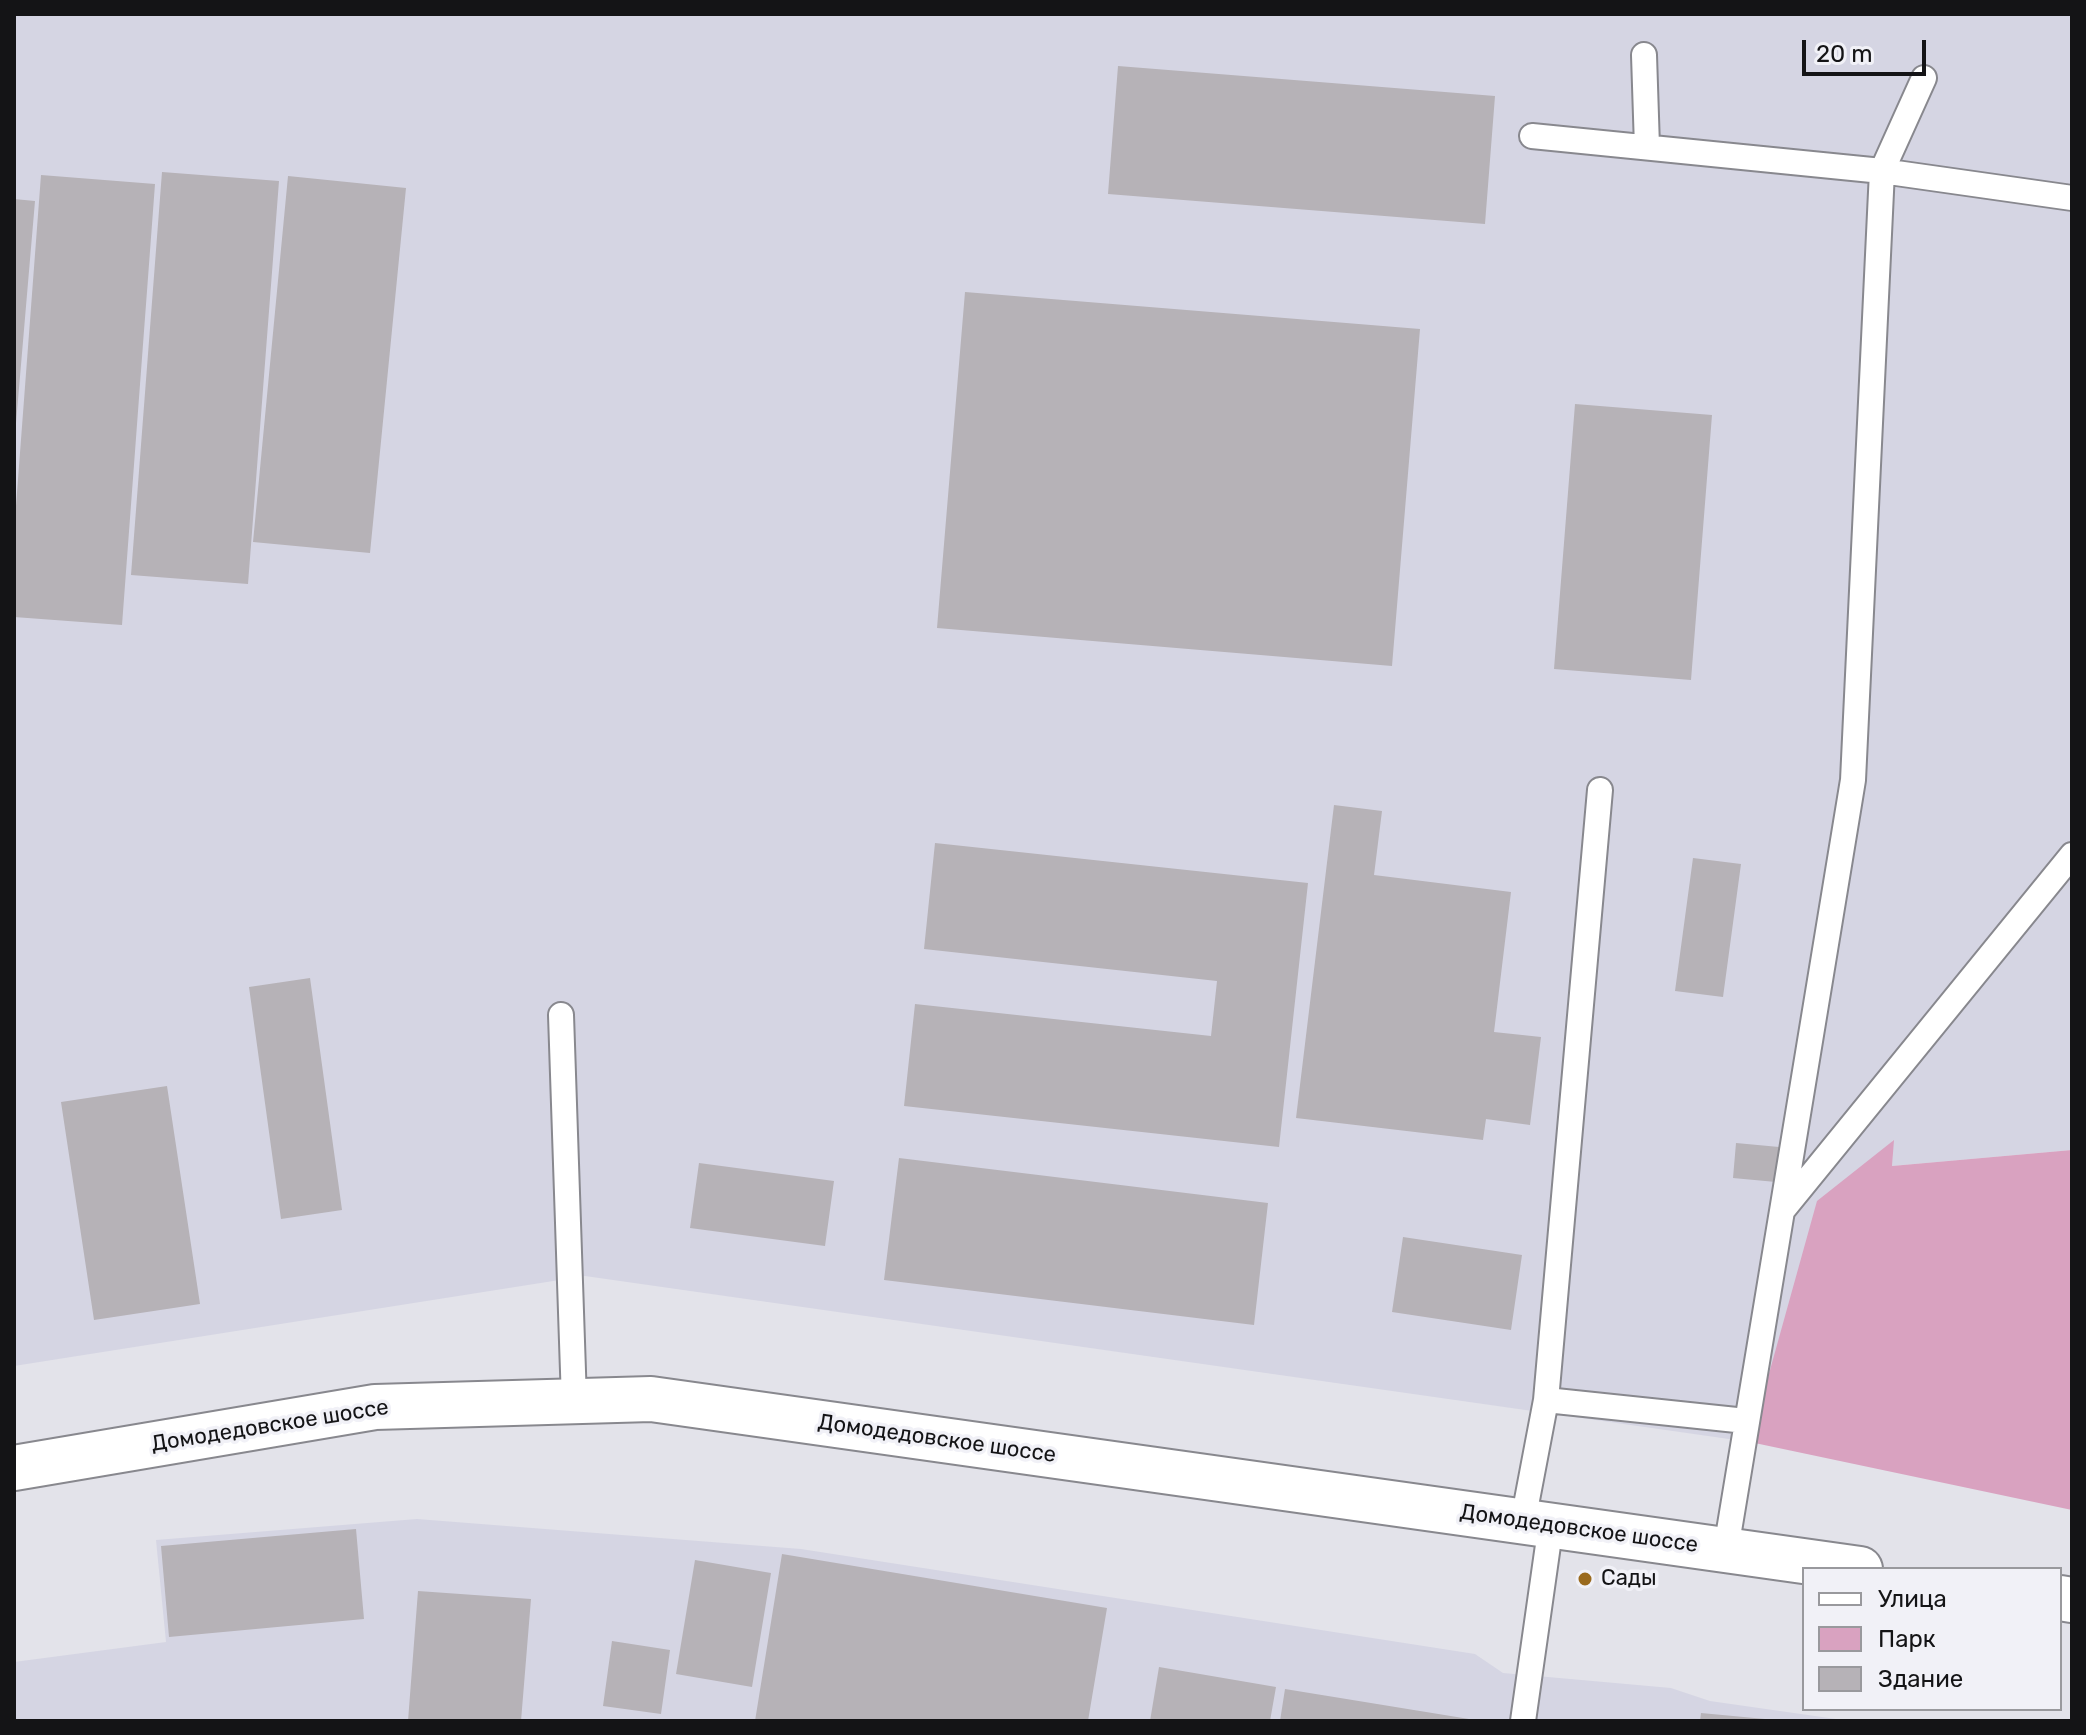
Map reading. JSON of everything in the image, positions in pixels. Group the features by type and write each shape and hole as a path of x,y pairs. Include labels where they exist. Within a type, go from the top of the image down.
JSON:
{"main road":[{"name":"Домодедовское шоссе","path":"14,1468 375,1407 651,1399 1847,1567"}],"lane":[{"path":"1644,55 1647,147"},
{"path":"1726,1549 1853,780 1882,171 1924,78"},
{"path":"1532,136 1882,171 2072,198"},
{"path":"1523,1721 1546,1400 1600,790"},
{"path":"1782,1211 2072,855"},
{"path":"561,1015 574,1401"},
{"path":"1546,1400 1746,1421"}],"shaded area":[{"path":"14,14 2072,14 2072,1150 1892,1166 1893,1140 1750,1442 585,1276 14,1366"},
{"path":"417,1519 801,1549 1475,1654 1503,1673 1671,1688 1710,1701 1850,1721 14,1721 14,1662 166,1642 156,1540"}],"green space":[{"path":"1894,1140 1892,1166 2072,1150 2072,1510 1750,1442 1817,1201"}],"building":[{"path":"1118,66 1495,96 1485,224 1108,194"},
{"path":"162,172 279,181 248,584 131,575"},
{"path":"41,175 155,184 122,625 14,617 14,532"},
{"path":"288,176 406,188 370,553 253,542"},
{"path":"14,199 35,201 16,423 14,423"},
{"path":"965,292 1420,329 1392,666 937,628"},
{"path":"1575,404 1712,415 1691,680 1554,669"},
{"path":"1334,805 1382,811 1374,875 1511,892 1494,1032 1541,1037 1530,1125 1486,1119 1483,1140 1296,1118"},
{"path":"935,843 1308,883 1279,1147 904,1106 915,1004 1211,1036 1217,981 924,949"},
{"path":"1693,858 1741,864 1723,997 1675,991"},
{"path":"310,978 342,1210 281,1219 249,987"},
{"path":"167,1086 200,1304 94,1320 61,1102"},
{"path":"1736,1143 1779,1147 1776,1182 1733,1178"},
{"path":"899,1158 1268,1203 1254,1325 884,1280"},
{"path":"699,1163 834,1181 825,1246 690,1228"},
{"path":"1403,1237 1522,1255 1511,1330 1392,1312"},
{"path":"356,1529 364,1619 169,1637 161,1546"},
{"path":"782,1554 1107,1608 1088,1721 755,1721"},
{"path":"695,1560 771,1573 752,1687 676,1674"},
{"path":"418,1591 531,1599 521,1721 408,1721"},
{"path":"612,1641 670,1650 661,1714 603,1706"},
{"path":"1159,1667 1276,1687 1270,1721 1150,1721"},
{"path":"1285,1689 1469,1719 1280,1721"},
{"path":"1701,1713 1765,1719 1765,1721 1700,1721"}],"place":[{"name":"Сады","path":"1585,1579"}]}
